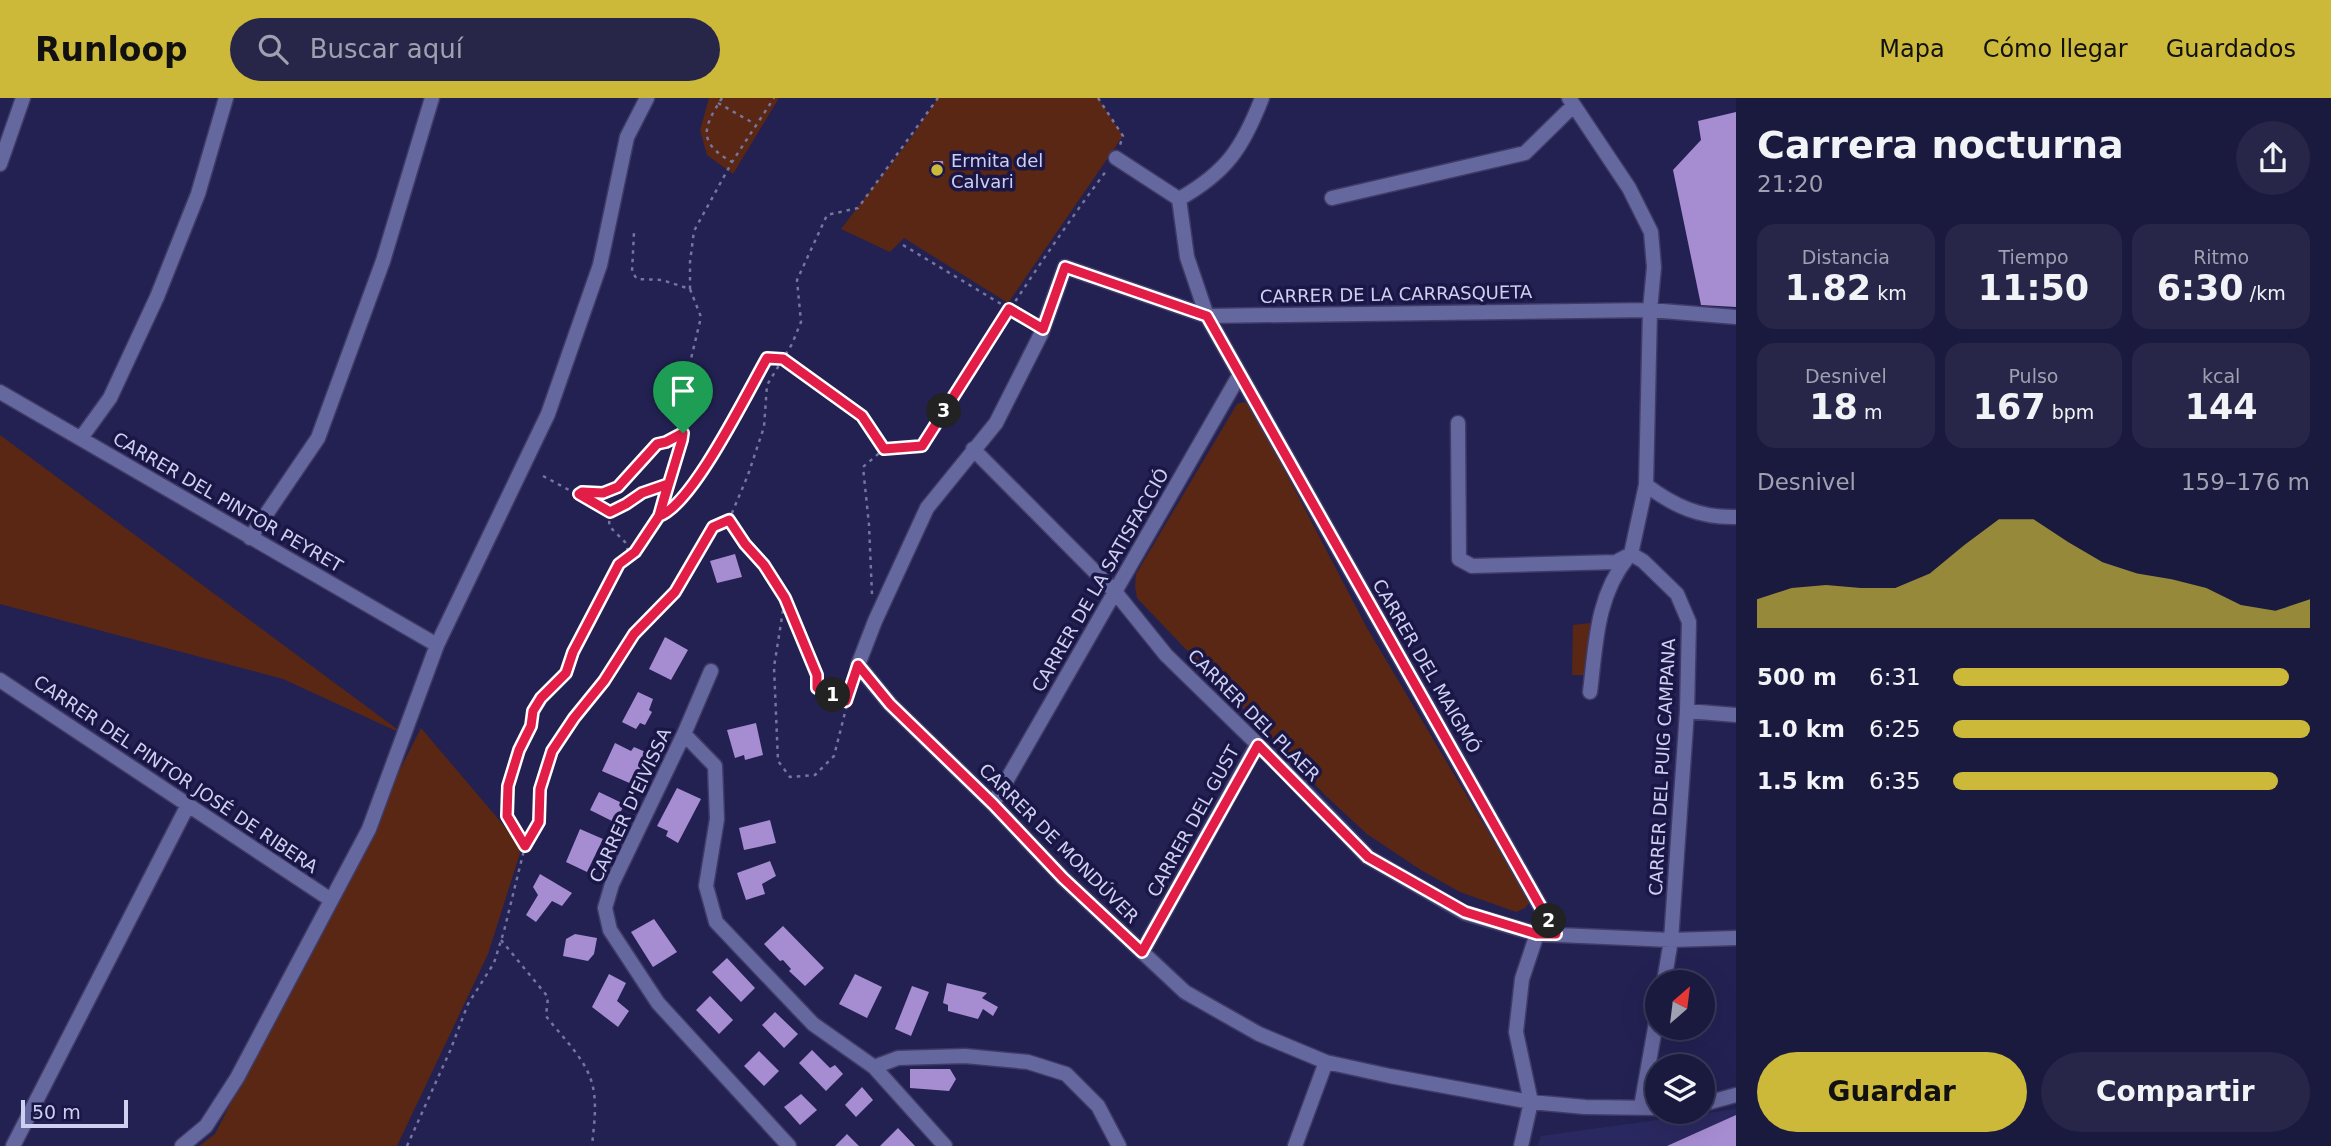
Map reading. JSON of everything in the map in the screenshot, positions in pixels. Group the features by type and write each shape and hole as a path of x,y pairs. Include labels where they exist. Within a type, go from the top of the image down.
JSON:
{"street":[{"path":"0,164 23,98"},
{"path":"81,438 110,398 156,297 198,194 226,98"},
{"path":"250,538 318,438 383,261 432,98"},
{"path":"183,1146 206,1126 237,1078 369,829 437,645 548,414 600,265 627,137 647,98"},
{"path":"1116,158 1179,199 1199,188 1225,166 1248,133 1262,98"},
{"path":"1332,198 1525,153 1571,102 1629,188 1651,232 1654,267 1650,310 1646,485 1632,554 1619,569 1599,615 1590,692"},
{"name":"CARRER DEL MAIGMÓ","path":"1179,199 1187,257 1207,316 1556,934"},
{"name":"CARRER DE LA CARRASQUETA","path":"1043,329 1065,267 1207,316 1650,310 1736,317"},
{"path":"858,665 927,508 996,423 1043,329"},
{"name":"CARRER DE LA SATISFACCIÓ","path":"993,804 1240,374"},
{"name":"CARRER DEL PINTOR PEYRET","path":"0,392 437,645"},
{"path":"1458,423 1459,559 1472,566 1485,566 1616,562 1632,554"},
{"name":"CARRER DEL PLAER","path":"973,449 1116,593 1166,655 1368,857 1465,912 1537,934 1556,934"},
{"path":"1646,485 1672,504 1717,517 1736,517"},
{"name":"CARRER DEL PUIG CAMPANA","path":"1632,554 1677,594 1689,622 1687,711 1671,940 1666,970"},
{"name":"CARRER DE MONDÚVER","path":"858,665 890,704 993,804 1063,878 1185,992 1259,1034 1326,1062 1531,1102 1585,1107 1645,1107"},
{"name":"CARRER D'EIVISSA","path":"711,671 612,884 605,908 610,930 658,1003 789,1146"},
{"name":"CARRER DEL PINTOR JOSÉ DE RIBERA","path":"0,680 331,900"},
{"path":"1687,711 1736,715"},
{"path":"684,734 715,766 717,819 706,886 716,922 813,1024 874,1067 945,1146"},
{"name":"CARRER DEL GUST","path":"1142,952 1258,745"},
{"path":"13,1146 188,805"},
{"path":"1521,1146 1531,1102 1516,1032 1522,979 1537,934"},
{"path":"1556,934 1671,940 1736,938"},
{"path":"1641,1107 1653,1040"},
{"path":"874,1067 898,1058 965,1056 1028,1062 1066,1074 1097,1106 1119,1146"},
{"path":"1296,1146 1326,1062"},
{"path":"1715,1101 1736,1095"}],"path":[{"path":"722,98 707,121 707,136 714,152 732,162"},
{"path":"525,846 507,816 508,786 519,750 531,726 533,711 541,698 566,673 573,652 619,564 635,552 659,516 682,440 685,384 701,317 690,289 694,231 732,162 774,98"},
{"path":"407,1146 468,1004 494,963 525,846 539,822 540,789 552,751 604,681 634,634 675,592 713,527 729,520 764,427 767,385 792,344 801,322 797,280 827,215 858,208 938,98"},
{"path":"876,621 870,578 869,525 863,467 884,449 922,446 1048,250 1116,158 1123,136 1098,98"},
{"path":"719,103 756,125"},
{"path":"634,232 632,272 637,279 662,280 690,289"},
{"path":"903,244 1043,329"},
{"path":"659,516 666,514 694,485 767,358 783,359 862,416 884,449"},
{"path":"579,494 603,493 618,487 657,444 683,433"},
{"path":"542,476 610,512"},
{"path":"610,512 642,493 668,484"},
{"path":"610,512 609,526 625,542 629,556"},
{"path":"729,520 745,544 764,565 785,598 817,675 817,688 846,701"},
{"path":"785,598 774,667 778,761 790,777 815,775 834,756 846,701 858,665"},
{"path":"501,940 548,997 546,1016 580,1059 591,1080 596,1112 592,1146"}],"shaded area":[{"path":"709,98 779,98 733,174 707,155 700,130"},
{"path":"938,98 1098,98 1123,136 1008,303 904,238 890,252 841,229"},
{"path":"1237,404 1250,404 1367,628 1530,902 1525,908 1516,912 1460,892 1367,834 1326,796 1137,598 1136,574"},
{"path":"0,435 405,735 283,679 0,604"},
{"path":"1590,623 1589,675 1572,675 1573,625"},
{"path":"421,728 522,847 488,954 397,1146 199,1146 215,1134"},
{"path":"1736,1109 1736,1146 1537,1146 1541,1136 1645,1122 1645,1124 1715,1124 1715,1112"}],"building":[{"path":"1736,112 1736,307 1701,305 1673,170 1701,140 1698,121"},
{"name":"Ermita del Calvari","path":"933,161 943,161 944,175 930,175"},
{"path":"735,554 742,577 717,583 710,561"},
{"path":"665,637 688,650 671,680 649,669"},
{"path":"638,692 653,699 649,710 652,712 645,725 640,723 636,729 622,722"},
{"path":"756,723 763,755 745,760 744,755 735,758 727,730"},
{"path":"615,743 631,751 634,747 648,753 634,785 602,771"},
{"path":"677,788 701,799 678,843 666,836 668,831 657,826"},
{"path":"599,792 624,804 616,823 590,810"},
{"path":"770,820 776,843 744,850 739,828"},
{"path":"580,829 603,839 587,872 566,862"},
{"path":"770,861 776,876 762,884 765,894 746,900 737,873"},
{"path":"540,874 572,893 562,906 552,901 536,922 526,915 538,895 533,887"},
{"path":"654,919 677,952 653,967 631,932"},
{"path":"783,926 824,968 805,986 789,971 791,969 783,960 780,961 764,944"},
{"path":"575,934 597,938 594,954 588,961 563,956 566,939"},
{"path":"727,958 755,988 741,1002 712,972"},
{"path":"609,974 626,983 617,1001 629,1011 618,1027 592,1007"},
{"path":"855,974 882,987 867,1018 839,1004"},
{"path":"947,983 987,993 982,998 998,1007 993,1016 983,1009 978,1019 948,1011 948,1005 943,1003"},
{"path":"912,986 929,992 911,1036 895,1029"},
{"path":"710,996 733,1020 719,1034 696,1010"},
{"path":"775,1012 798,1034 784,1048 762,1025"},
{"path":"812,1050 830,1068 835,1065 843,1074 826,1091 799,1063"},
{"path":"759,1051 779,1071 764,1086 744,1066"},
{"path":"910,1069 950,1069 956,1079 949,1091 910,1088"},
{"path":"862,1087 873,1100 856,1117 845,1105"},
{"path":"801,1094 817,1110 800,1125 784,1107"},
{"path":"1736,1115 1736,1146 1667,1146"},
{"path":"898,1128 915,1146 880,1146"},
{"path":"847,1134 859,1146 835,1146"}],"place":[{"name":"Ermita del Calvari","path":"937,170"}],"route":[{"path":"683,433 657,444 618,487 603,493 579,494 610,512 642,493 668,484 659,516 666,514 694,485 767,358 783,359 862,416 884,449 922,446 1009,309 1043,329 1065,267 1207,316 1556,934 1537,934 1465,912 1368,857 1258,745 1142,952 1063,878 993,804 890,704 858,665 846,701 817,688 817,675 791,618 785,598 764,565 745,544 729,520 713,527 675,592 634,634 604,681 552,751 540,789 539,822 525,846 507,816 508,786 519,750 531,726 533,711 541,698 566,673 573,652 619,564 635,552 659,516 667,492 683,433"}]}
